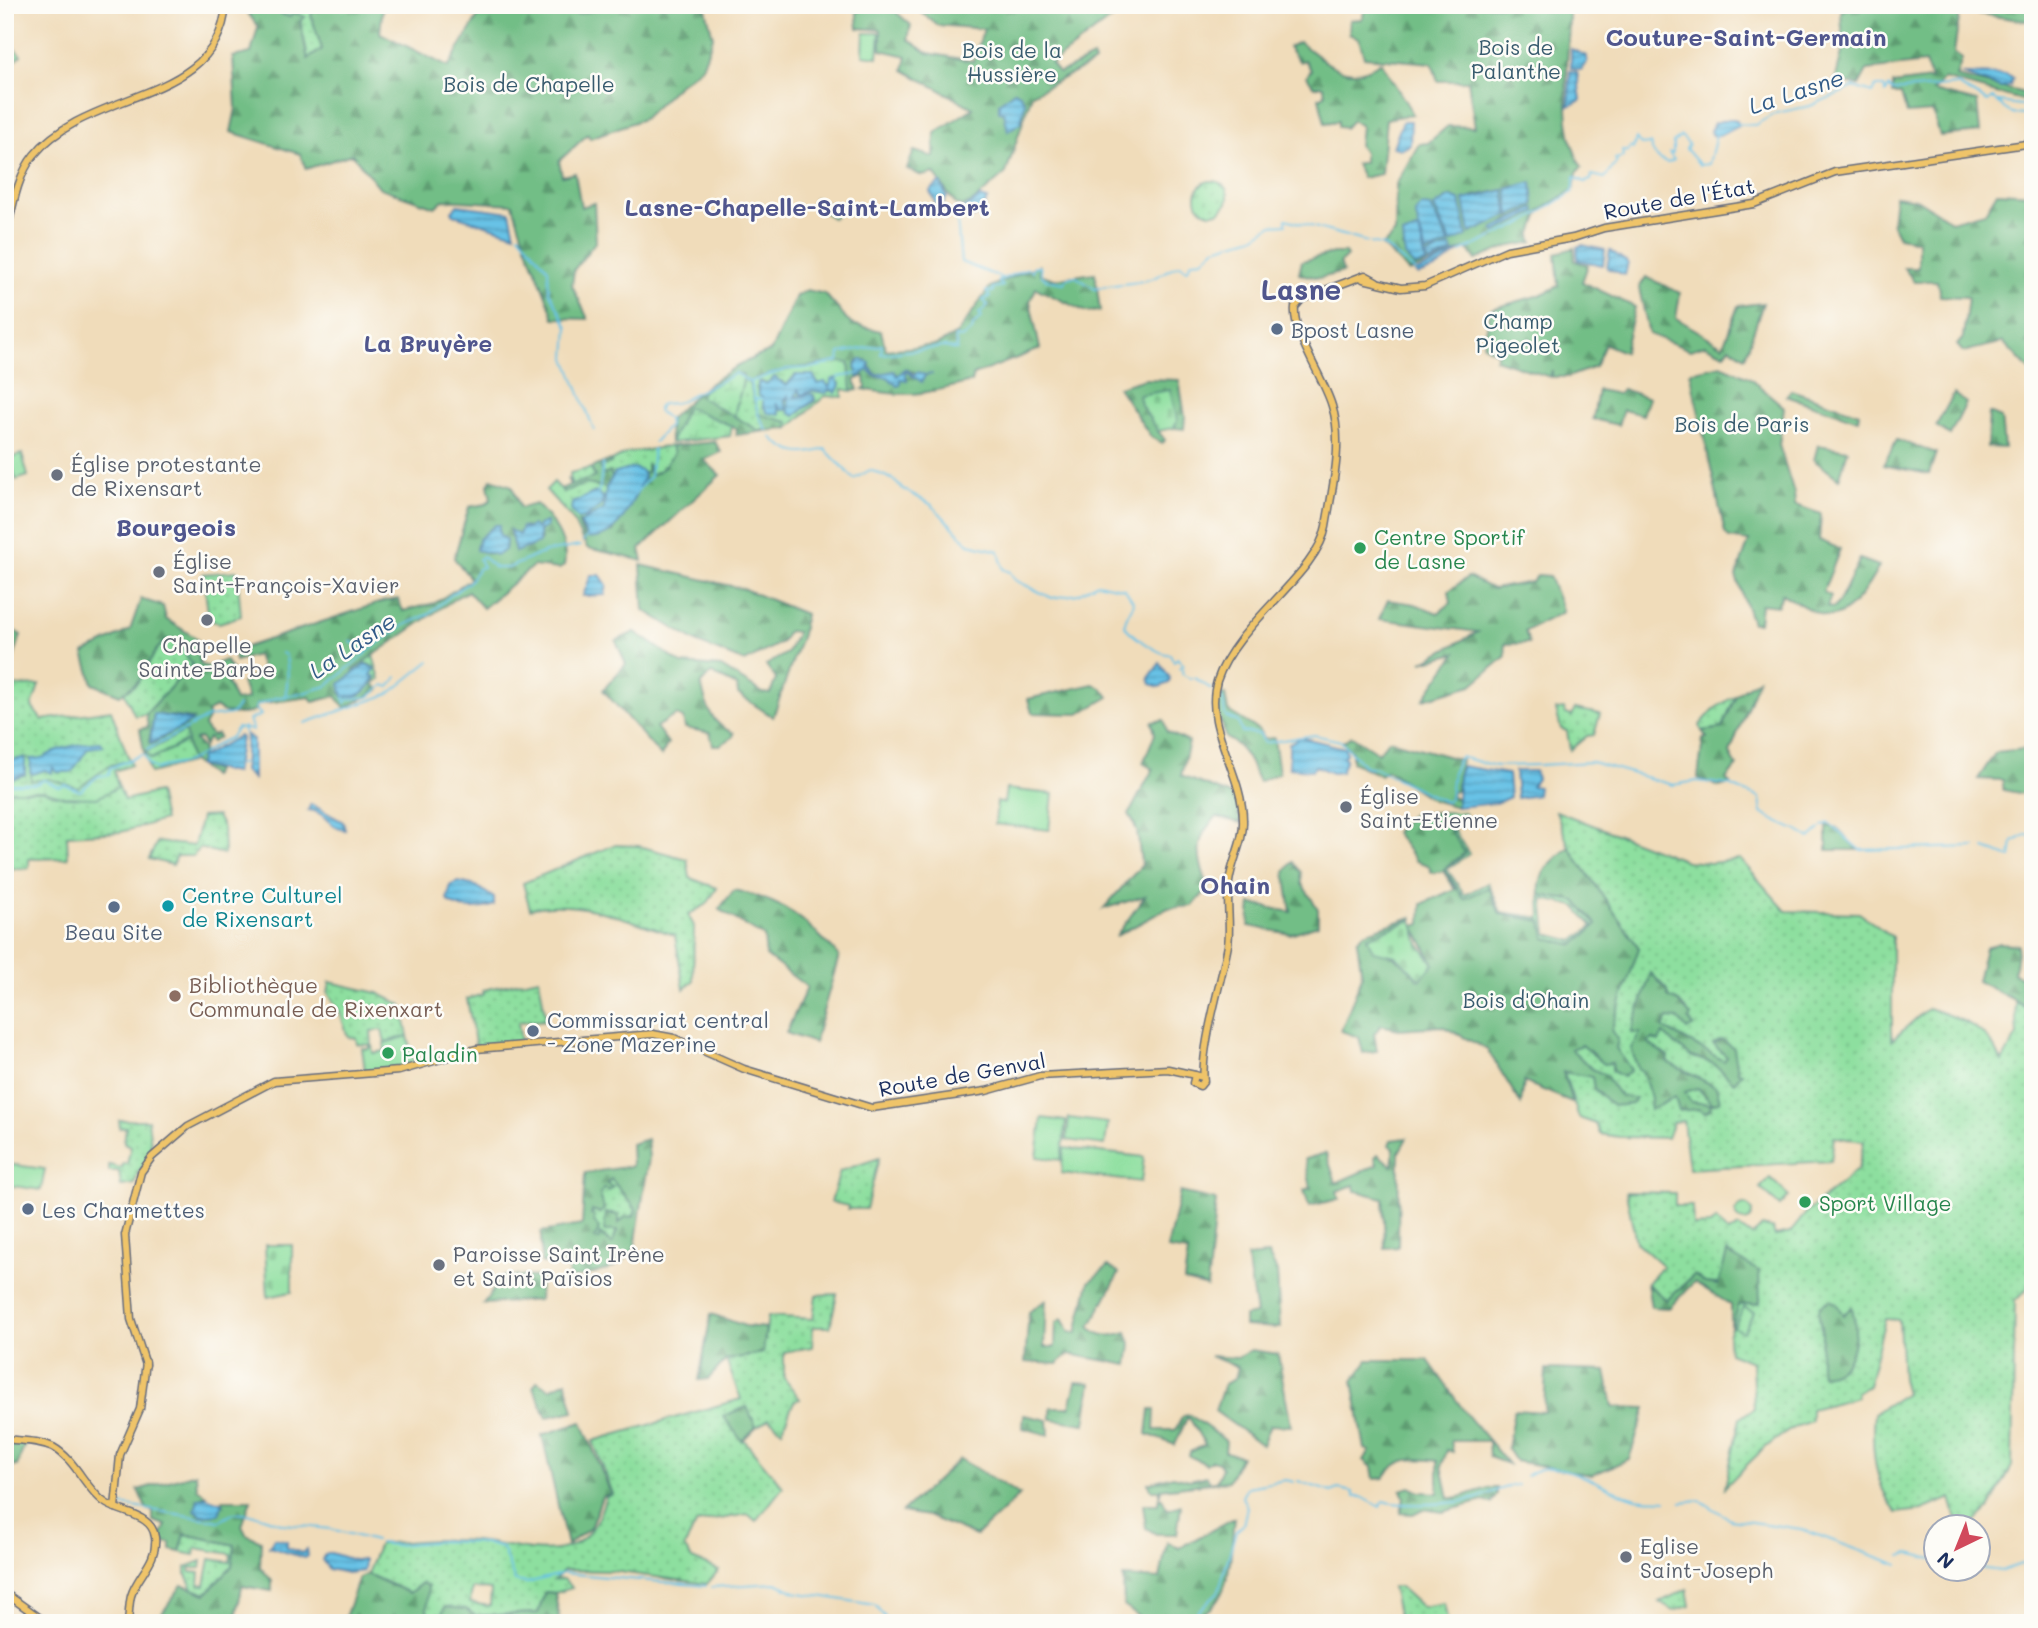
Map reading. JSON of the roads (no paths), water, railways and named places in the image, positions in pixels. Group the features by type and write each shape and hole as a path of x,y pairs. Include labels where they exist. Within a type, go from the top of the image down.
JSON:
{"main road":[{"path":"5,240 20,183 31,160 48,142 94,111 171,83 191,71 215,42 226,5"},
{"name":"Route de l'État","path":"1199,1079 1228,944 1229,894 1244,817 1216,720 1214,700 1217,682 1250,626 1315,554 1326,526 1336,451 1336,426 1332,405 1295,318 1297,302 1366,278 1401,288 1425,286 1507,250 1573,238 1604,228 1754,204 1835,172 2033,142"},
{"name":"Route de Genval","path":"118,1486 120,1455 140,1409 146,1365 144,1346 134,1324 130,1303 125,1239 136,1184 144,1166 188,1126 263,1086 281,1080 410,1068 477,1049 653,1034 674,1038 744,1069 845,1102 882,1108 990,1090 1040,1076 1175,1070 1199,1079"},
{"path":"5,1440 37,1442 54,1448 68,1458 96,1496 108,1505 143,1518 155,1536 149,1566 132,1593 128,1623"},
{"path":"115,1508 118,1486"},
{"path":"108,1505 118,1486"},
{"path":"5,1593 47,1623"}],"water":[{"path":"1571,49 1586,56 1587,62 1581,70 1571,68"},
{"path":"1570,71 1577,72 1581,100 1569,106"},
{"path":"1961,74 2006,75 2013,78 2010,86 2001,88"},
{"path":"1014,91 1020,94 1025,102 1021,122 1008,131 1004,112 999,111 999,103"},
{"path":"1729,119 1737,121 1738,126 1719,136 1713,135 1710,131 1714,123"},
{"path":"1403,121 1411,121 1410,145 1402,149 1393,147"},
{"path":"940,182 947,197 942,206 937,207 930,191"},
{"path":"1532,182 1534,205 1510,216 1507,189"},
{"path":"1504,190 1508,216 1470,233 1464,200"},
{"path":"1450,197 1460,200 1467,236 1451,243 1434,207"},
{"path":"980,198 987,200 981,213 973,218 959,212"},
{"path":"457,205 510,212 515,234 454,215 452,211"},
{"path":"1421,206 1431,207 1449,244 1426,253 1415,213"},
{"path":"1535,208 1536,212 1495,232 1493,229"},
{"path":"1419,229 1426,263 1414,266 1405,256 1403,235"},
{"path":"1582,245 1605,250 1603,265 1578,260 1577,247"},
{"path":"1451,246 1453,252 1429,263 1426,256"},
{"path":"1610,250 1628,263 1625,275 1607,268"},
{"path":"1461,251 1435,269 1418,275 1415,273"},
{"path":"861,359 870,363 869,367 876,375 894,371 897,376 905,369 914,375 918,372 925,375 922,382 904,370 907,380 900,379 900,385 897,386 888,377 875,376 868,370 859,377 855,367"},
{"path":"796,375 813,375 818,384 825,382 830,388 831,380 836,378 840,385 836,393 830,389 826,393 812,391 801,395 798,390 795,397 812,394 815,399 795,416 789,413 788,396 784,400 787,410 781,410 776,403 780,414 768,413 763,406 763,398 758,395 758,382 766,384 775,377 786,386"},
{"path":"633,468 642,471 644,477 623,518 608,533 588,538 580,523 604,509 606,488 615,473"},
{"path":"596,492 603,497 602,505 585,518 578,519 571,510 572,503"},
{"path":"546,522 546,527 539,531 539,543 515,552 510,530 519,535 522,527 527,529 532,525 538,529 538,525"},
{"path":"495,525 499,525 499,534 506,540 505,550 497,555 476,550 479,539"},
{"path":"591,575 600,575 607,585 605,595 583,596"},
{"path":"1160,663 1170,678 1169,683 1159,687 1151,684 1149,678"},
{"path":"366,664 375,669 371,675 375,677 370,686 359,695 343,697 340,684"},
{"path":"154,714 193,721 150,744"},
{"path":"246,735 253,739 253,779 244,771"},
{"path":"239,736 241,738 235,773 199,766 200,758"},
{"path":"1300,737 1345,748 1346,754 1343,756 1346,759 1341,772 1332,773 1316,766 1312,770 1289,768 1289,744"},
{"path":"100,742 104,746 88,748 72,772 57,772 53,768 52,773 45,770 33,774 30,772 31,759 41,758 71,746"},
{"path":"25,758 25,774 5,781 5,761"},
{"path":"1462,766 1508,774 1510,797 1496,803 1457,807 1458,775"},
{"path":"1515,771 1535,771 1537,779 1531,786 1538,787 1537,795 1517,798"},
{"path":"311,804 343,822 345,830 339,829 319,813 308,810"},
{"path":"458,882 476,886 494,898 494,905 469,909 452,904 447,900 451,885"},
{"path":"206,1497 223,1503 219,1514 202,1515 195,1510 198,1499"},
{"path":"274,1538 287,1541 287,1548 302,1553 307,1549 308,1556 305,1558 269,1547"},
{"path":"331,1553 353,1560 364,1560 363,1571 347,1573 329,1569 322,1560 325,1554"}],"waterway":[{"name":"La Lasne","path":"1737,124 1755,125 1776,113 1810,106 1854,87 1872,93 1875,87 1884,87 1886,93 1889,87 1893,91 1957,85 1988,102 1993,98 2010,112 2033,114"},
{"name":"La Lasne","path":"1998,102 2021,105"},
{"name":"La Lasne","path":"2022,105 2033,107"},
{"name":"La Lasne","path":"1461,252 1527,221 1573,192 1575,177 1585,182 1591,180 1592,175 1605,178 1617,162 1615,159 1623,157 1622,150 1628,152 1630,147 1633,149 1636,138 1641,145 1650,144 1656,156 1667,163 1674,160 1669,153 1673,153 1673,143 1681,136 1689,144 1686,149 1700,165 1709,164 1716,135"},
{"path":"957,219 961,262 1002,278"},
{"name":"La Lasne","path":"654,442 669,426 668,419 658,411 659,405 679,402 736,373 749,382 787,369 812,368 839,361 840,353 882,345 881,354 945,347 957,350 955,337 961,338 972,331 982,316 979,314 988,305 983,300 990,297 986,291 993,292 993,288 1003,286 998,281 1028,268 1032,271 1034,266 1040,266 1042,276 1047,280 1064,283 1067,278 1075,276 1095,289 1136,282 1154,278 1176,266 1181,265 1187,270 1192,261 1203,260 1215,248 1254,237 1272,225 1286,224 1286,219 1367,242"},
{"path":"519,234 548,269 549,291 568,327 566,358 594,430"},
{"name":"La Lasne","path":"1370,243 1384,246 1416,272"},
{"path":"838,380 839,377 857,374"},
{"path":"750,382 759,416 767,430"},
{"path":"755,399 763,399"},
{"path":"771,437 791,451 810,453 825,449 854,479 870,470 892,479 903,489 932,505 969,544 999,551 1003,569 1010,572 1015,580 1052,598 1078,594 1097,583 1125,589 1134,603 1126,619 1127,628 1137,638 1165,654 1170,654 1174,662 1177,658 1184,665 1179,668 1183,669 1182,674 1195,678 1211,689"},
{"name":"La Lasne","path":"633,496 650,476 653,449"},
{"path":"600,485 603,464"},
{"path":"598,493 600,487"},
{"name":"La Lasne","path":"583,541 587,537"},
{"name":"La Lasne","path":"451,595 483,567 479,559 482,556 495,568 508,568 545,552 580,546"},
{"name":"La Lasne","path":"303,693 327,686 377,644 405,625 427,615 450,596"},
{"path":"351,642 362,647 366,653"},
{"path":"285,697 288,677 286,657"},
{"path":"305,723 389,694 430,661"},
{"path":"344,697 345,703 348,699 369,697 384,685 390,687 397,677"},
{"name":"La Lasne","path":"256,706 275,698 300,693"},
{"path":"1218,693 1223,700 1225,716 1238,722 1242,732 1260,734 1264,743 1314,735 1341,741 1364,766 1376,768"},
{"path":"147,750 208,717 232,714 238,706"},
{"name":"La Lasne","path":"144,755 149,765 156,769 190,761 230,738 237,728 253,730 249,720 261,715 255,708"},
{"name":"La Lasne","path":"244,727 244,735"},
{"name":"La Lasne","path":"5,784 36,784 44,780 59,787 66,785 80,791 98,776 109,775 110,768 141,755"},
{"path":"1377,769 1445,802 1450,799 1453,771 1460,757 1496,766 1537,765"},
{"path":"1539,765 1592,762 1673,785 1697,781 1729,785 1760,798 1762,813 1810,838 1820,829"},
{"path":"1823,826 1829,823 1860,850 1976,847"},
{"path":"1985,849 2011,858 2013,842 2028,834 2033,840"},
{"path":"1526,1476 1540,1469 1554,1468 1569,1471 1630,1496 1666,1500"},
{"path":"1219,1590 1236,1531 1243,1525 1247,1507 1242,1497 1247,1487 1286,1480 1294,1482"},
{"path":"1298,1481 1331,1492 1339,1489 1353,1492 1355,1497 1362,1497 1380,1507 1384,1501 1416,1504 1469,1500 1518,1485"},
{"path":"1681,1502 1700,1500 1730,1519 1801,1529 1899,1565"},
{"path":"121,1505 220,1521 234,1513 257,1515 284,1524 331,1529 375,1541"},
{"path":"379,1543 484,1543 502,1548 515,1581 527,1583 561,1574"},
{"path":"1902,1556 1909,1553 1923,1556"},
{"path":"1993,1570 2001,1571 2033,1560"},
{"path":"563,1573 706,1586"},
{"path":"712,1587 776,1583 793,1591"},
{"path":"1197,1612 1219,1591"},
{"path":"794,1592 875,1605 888,1621 895,1623"},
{"path":"1123,1623 1127,1620 1190,1617"}],"place":[{"name":"Bpost Lasne","path":"1277,329"},
{"name":"Église protestante de Rixensart","path":"57,475"},
{"name":"Centre Sportif de Lasne","path":"1360,548"},
{"name":"Église Saint-François-Xavier","path":"159,572"},
{"name":"Chapelle Sainte-Barbe","path":"207,620"},
{"name":"Église Saint-Etienne","path":"1346,807"},
{"name":"Centre Culturel de Rixensart","path":"168,906"},
{"name":"Beau Site","path":"114,907"},
{"name":"Bibliothèque Communale de Rixenxart","path":"175,996"},
{"name":"Commissariat central - Zone Mazerine","path":"533,1031"},
{"name":"Paladin","path":"388,1053"},
{"name":"Sport Village","path":"1805,1202"},
{"name":"Les Charmettes","path":"28,1209"},
{"name":"Paroisse Saint Irène et Saint Païsios","path":"439,1265"},
{"name":"Eglise Saint-Joseph","path":"1626,1557"}],"district":[{"name":"Couture-Saint-Germain","path":"1746,36"},
{"name":"Lasne-Chapelle-Saint-Lambert","path":"807,206"},
{"name":"Lasne","path":"1301,289"},
{"name":"La Bruyère","path":"428,343"},
{"name":"Bourgeois","path":"176,526"},
{"name":"Ohain","path":"1235,884"}],"park label":[{"name":"Bois de Palanthe","path":"1516,58"},
{"name":"Bois de la Hussière","path":"1012,61"},
{"name":"Bois de Chapelle","path":"529,83"},
{"name":"Champ Pigeolet","path":"1518,332"},
{"name":"Bois de Paris","path":"1742,423"},
{"name":"Bois d'Ohain","path":"1526,999"}]}
